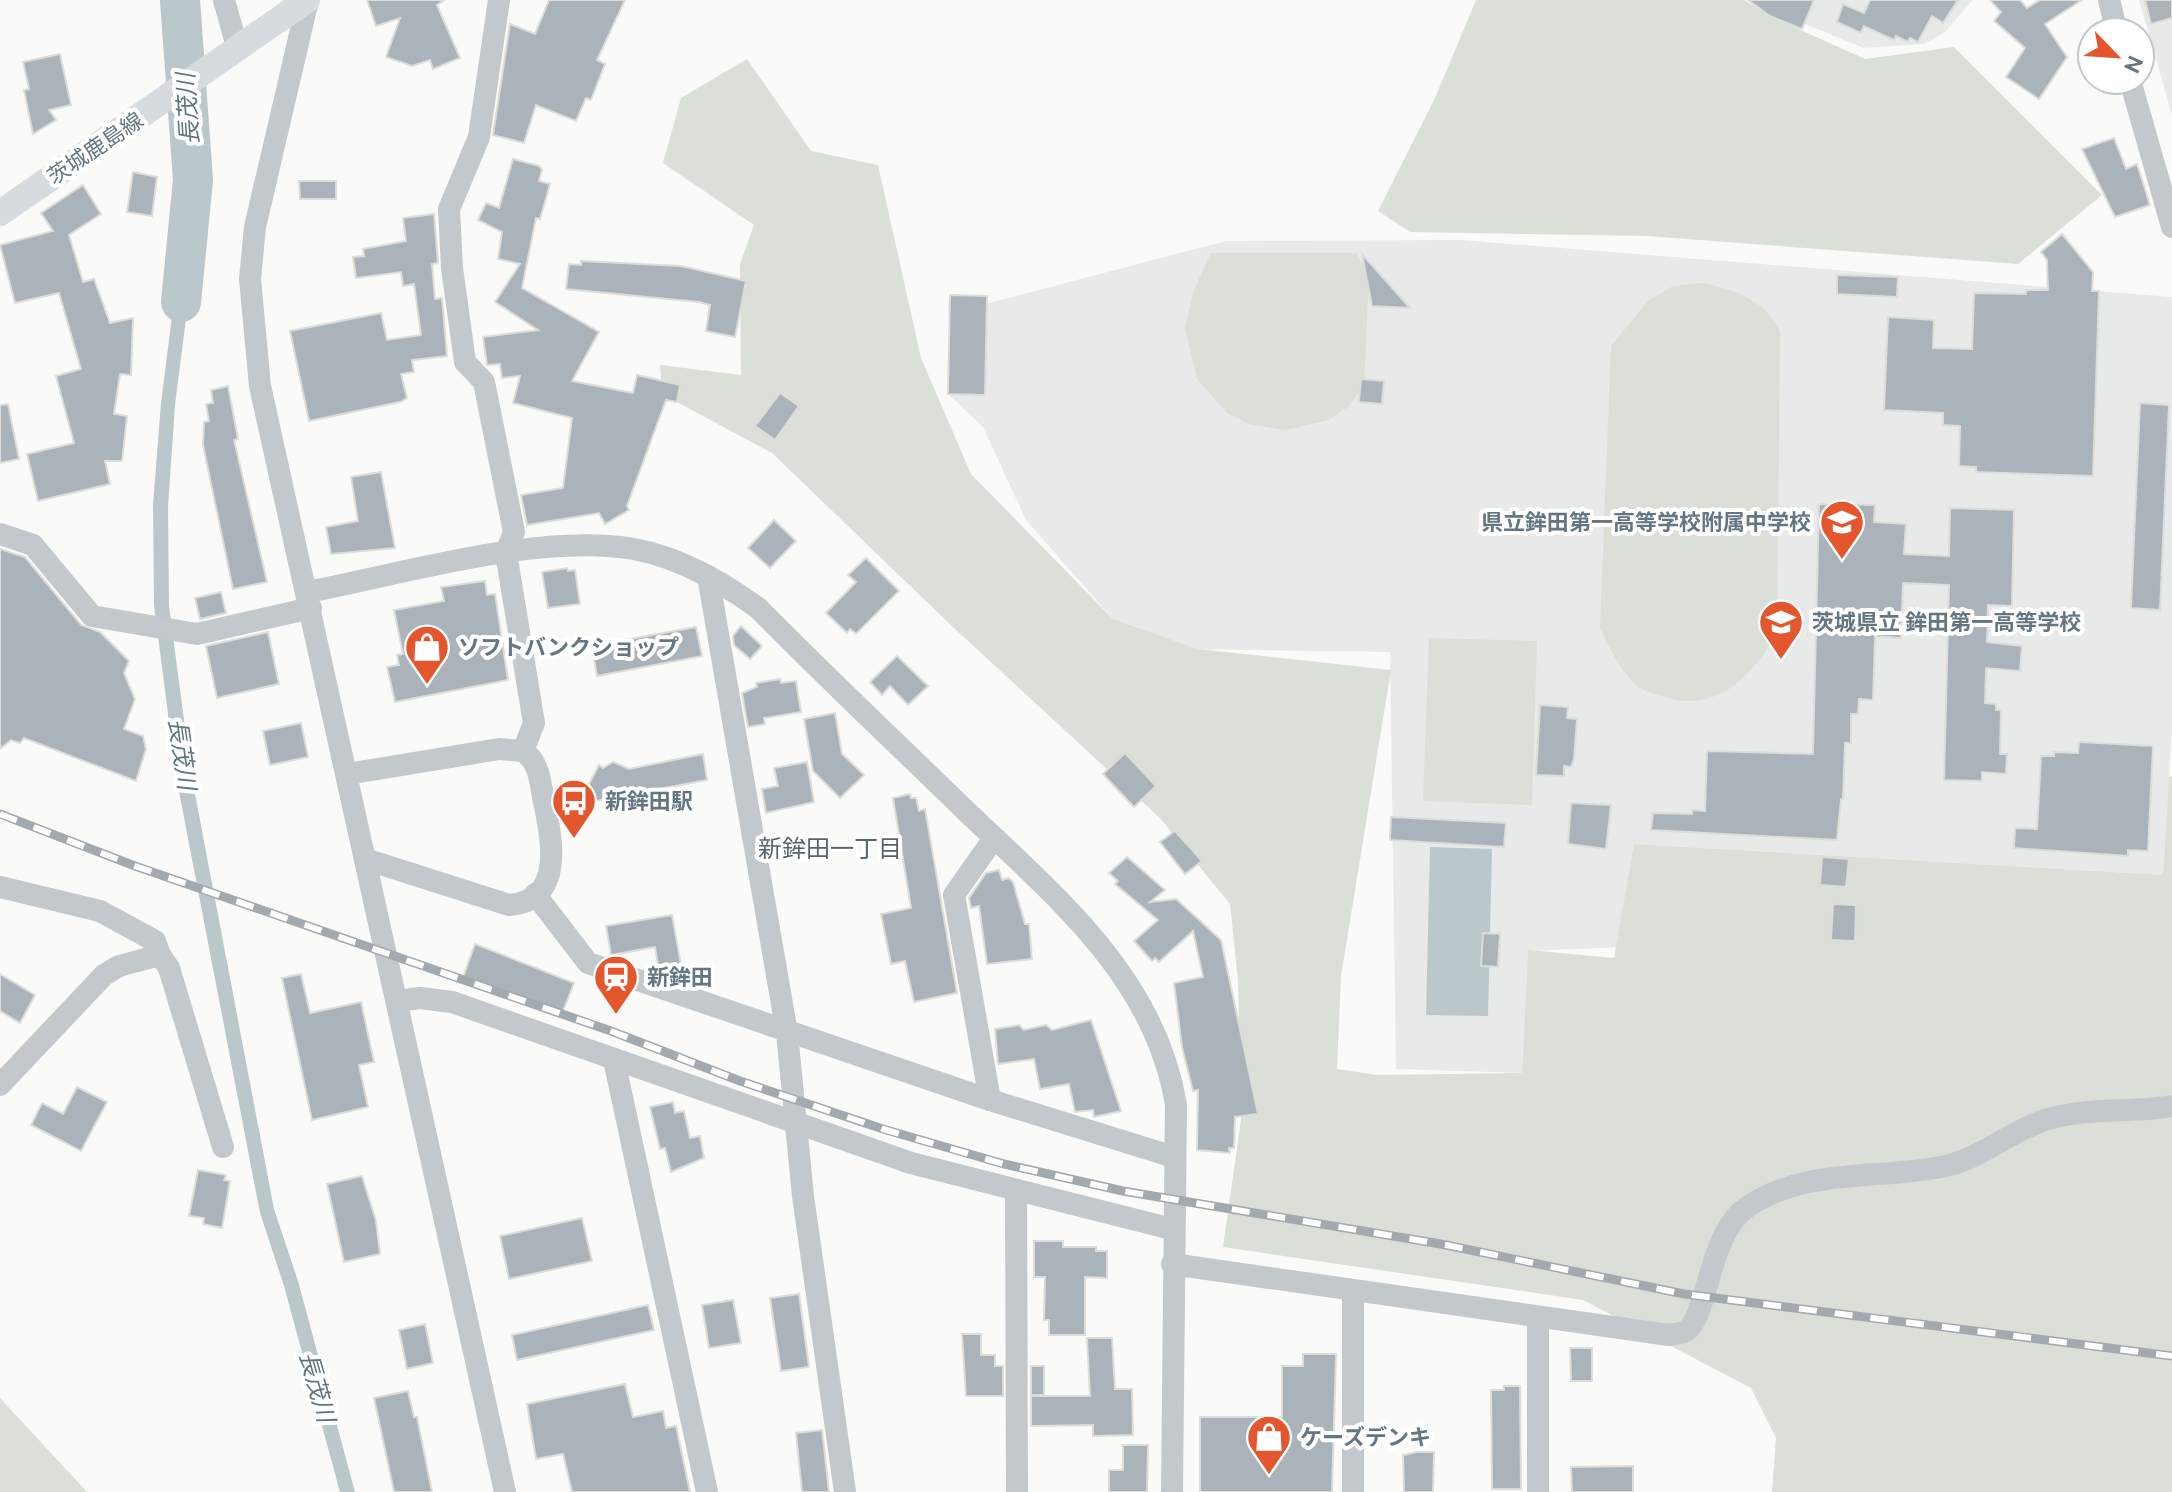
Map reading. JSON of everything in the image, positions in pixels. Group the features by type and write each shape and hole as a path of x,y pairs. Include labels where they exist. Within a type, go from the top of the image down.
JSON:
{"main road":[{"name":"茨城鹿島線","path":"0,213 307,0"}],"street":[{"path":"224,0 231,55"},
{"path":"307,0 267,162 255,227 250,279 260,386 505,1492"},
{"path":"499,0 479,137 449,209 452,268 465,362 484,382 514,532 506,553 534,723 523,751"},
{"path":"2135,96 2172,227"},
{"path":"0,534 33,545 92,616 128,619 184,633 197,634 309,600 506,553 561,547 621,547 653,554 708,576 758,608 1088,930 1137,996 1171,1076 1176,1105 1172,1229 1172,1492"},
{"path":"708,576 787,1033 794,1122 845,1492"},
{"path":"347,774 499,749 523,751 536,765 554,848 548,874 535,894 528,900 509,905 365,859"},
{"path":"990,1100 954,895 994,838"},
{"path":"0,887 100,911 155,941 169,968 223,1147"},
{"path":"535,894 588,963 787,1033 1174,1157"},
{"path":"0,1085 104,975 119,966 160,955"},
{"path":"397,1001 435,999 452,1002 911,1163 1172,1229"},
{"path":"614,1060 707,1492"},
{"path":"1172,1264 1669,1335 1686,1331 1697,1319 1709,1269 1726,1233 1743,1209 1770,1194 1851,1176 1947,1166 1985,1151 2044,1120 2172,1106"},
{"path":"1016,1190 1017,1492"},
{"path":"1353,1290 1353,1492"},
{"path":"1538,1318 1538,1492"}],"shaded area":[{"path":"1476,0 1744,0 1772,17 1865,59 1954,47 2102,195 2018,264 1647,236 1410,232 1378,211 1435,98"},
{"path":"1755,0 1973,0 1944,33 1924,44 1864,48 1770,10"},
{"path":"2139,0 2172,0 2172,115 2156,59 2156,16 2144,16"},
{"path":"747,59 811,151 878,165 921,358 971,474 1113,619 1198,649 1391,670 1341,976 1337,1069 1377,1075 1522,1073 1528,950 1614,958 1634,844 2163,875 2169,777 2172,777 2172,1492 1772,1492 1776,1438 1751,1388 1583,1300 1223,1247 1241,1120 1238,980 1230,904 1160,818 955,629 772,453 662,394 660,365 741,375 740,264 754,225 663,163 681,98"},
{"name":"茨城県立 鉾田第一高等学校","path":"1462,240 2172,297 2172,728 2163,875 1635,844 1623,947 1528,951 1522,1073 1396,1069 1390,652 1198,649 1113,619 1026,520 983,427 948,394 966,309 1226,241"},
{"path":"1211,253 1356,253 1369,275 1364,386 1348,407 1328,420 1286,430 1251,425 1227,413 1197,379 1185,328 1194,290"},
{"path":"1704,283 1748,298 1766,311 1780,331 1777,633 1757,663 1732,687 1701,700 1684,701 1636,685 1620,665 1600,628 1611,346 1648,301 1673,286"},
{"path":"1429,638 1537,641 1532,805 1423,801"},
{"path":"0,1398 87,1492 0,1492"}],"water":[{"path":"181,246 195,248 175,405 168,507 169,606 191,773 274,1209 298,1281 355,1492 340,1492 284,1286 260,1213 176,776 154,605 153,505 161,403"},
{"path":"1430,847 1492,849 1488,1016 1426,1015"}],"building":[{"path":"367,0 444,0 437,5 460,58 433,69 430,60 412,66 386,57 400,18 376,26"},
{"path":"549,0 625,0 597,60 605,64 591,100 586,98 576,121 536,105 524,143 493,135 510,24 535,34"},
{"path":"1748,0 1814,0 1802,29 1770,16"},
{"path":"1870,0 1958,0 1943,23 1932,16 1918,42 1910,38 1908,42 1896,36 1894,40 1864,26 1861,33 1837,22 1843,4 1864,13"},
{"path":"1990,0 2020,0 2027,8 2040,0 2082,0 2045,24 2067,57 2039,99 2006,77 2025,48 1994,21 2001,12"},
{"path":"2145,0 2172,0 2172,18 2156,23 2156,16 2149,16"},
{"path":"60,54 71,105 49,110 56,120 33,134 24,90 29,89 23,62"},
{"path":"2114,138 2126,169 2137,164 2150,205 2115,217 2082,149"},
{"path":"513,159 539,166 542,170 539,181 550,184 540,219 536,218 522,288 599,332 572,381 633,393 637,375 680,385 677,402 666,400 627,506 629,510 605,524 599,513 527,525 521,495 563,488 572,418 513,403 520,376 502,378 500,364 487,365 483,337 538,330 495,302 520,264 498,259 502,232 478,220 486,203 499,208"},
{"path":"133,172 157,177 152,216 127,212"},
{"path":"299,181 336,181 336,199 300,199"},
{"path":"83,185 101,214 69,235 83,282 94,279 110,323 133,318 131,375 120,374 114,414 127,416 122,461 105,461 110,484 38,501 27,454 74,443 56,376 81,369 59,293 15,303 0,245 53,231 41,213"},
{"path":"434,214 438,263 432,264 435,299 442,298 447,356 412,360 414,372 401,374 407,398 400,402 309,421 290,331 381,313 387,340 421,335 414,284 403,286 401,272 356,278 353,257 364,256 363,249 406,241 403,218"},
{"path":"2062,234 2093,272 2092,291 2099,291 2093,476 1976,472 1976,467 1959,466 1960,426 1943,425 1943,413 1884,410 1888,317 1934,320 1933,348 1972,349 1974,293 2026,294 2026,290 2048,290 2047,260 2041,252"},
{"path":"1362,254 1410,308 1372,306"},
{"path":"581,261 681,266 746,281 735,337 706,331 710,305 566,289 569,264 581,265"},
{"path":"1837,275 1898,277 1897,297 1837,294"},
{"path":"950,295 987,296 985,395 948,394"},
{"path":"1361,379 1384,381 1382,404 1359,402"},
{"path":"228,386 238,439 234,440 267,582 233,589 203,445 204,422 209,421 206,404 213,403 211,390"},
{"path":"780,393 799,406 775,440 755,426"},
{"path":"2140,403 2169,405 2160,610 2131,608"},
{"path":"8,404 19,459 0,463 0,405"},
{"path":"381,472 395,548 331,554 326,527 358,521 351,477"},
{"path":"1819,504 1875,505 1874,522 1906,524 1904,554 1949,556 1950,508 2014,510 2012,606 1988,605 1987,642 2022,646 2020,671 1986,668 1985,703 1996,704 1996,710 2001,710 2000,754 2007,754 2006,774 1982,772 1982,781 1944,780 1949,585 1903,583 1901,638 1875,636 1873,700 1859,699 1858,714 1851,714 1851,743 1845,743 1843,799 1837,840 1651,830 1653,813 1692,814 1692,810 1705,811 1707,751 1813,754"},
{"path":"774,520 796,541 770,568 748,548"},
{"path":"0,549 25,557 81,625 100,632 129,661 124,673 135,699 124,729 143,736 146,749 136,781 24,738 20,743 11,740 0,749"},
{"path":"866,558 899,591 856,634 850,629 847,633 826,613 856,582 848,575"},
{"path":"567,568 568,571 575,570 580,604 548,608 542,572"},
{"path":"485,581 487,595 495,594 508,680 395,702 387,667 399,665 397,655 403,654 394,610 444,601 441,587"},
{"path":"221,592 226,613 200,619 195,598"},
{"path":"741,626 762,646 750,659 734,645 733,636"},
{"path":"696,627 702,656 597,676 592,646"},
{"path":"268,632 279,684 217,698 206,646"},
{"path":"897,656 928,686 908,705 890,686 882,695 870,682"},
{"path":"780,679 781,683 796,681 801,712 764,718 765,724 748,727 742,693 757,687 756,683"},
{"path":"1540,705 1568,707 1567,718 1577,719 1574,759 1571,767 1564,766 1564,776 1536,775"},
{"path":"835,713 842,754 864,775 840,798 813,771 804,719"},
{"path":"301,723 308,757 270,765 263,731"},
{"path":"2079,742 2153,746 2148,851 2128,850 2128,856 2014,848 2015,828 2037,829 2041,756 2054,756 2054,752 2078,753"},
{"path":"1125,753 1156,786 1134,807 1103,774"},
{"path":"703,754 707,780 595,801 594,795 591,795 589,784 599,765 603,768 613,762 629,769"},
{"path":"807,762 814,802 766,813 762,789 778,786 774,768"},
{"path":"910,794 911,798 916,798 919,811 925,809 957,993 914,1002 905,961 891,964 881,914 911,908 893,798"},
{"path":"1571,803 1611,805 1606,849 1568,844"},
{"path":"1391,817 1506,823 1504,847 1390,840"},
{"path":"1175,831 1202,861 1185,874 1160,842"},
{"path":"1127,857 1165,890 1150,902 1176,899 1221,940 1258,1114 1235,1117 1234,1148 1229,1148 1230,1153 1197,1150 1198,1090 1193,1091 1182,1047 1174,983 1203,977 1193,931 1159,962 1155,958 1152,961 1134,941 1158,920 1115,884 1118,881 1109,873"},
{"path":"1822,857 1849,859 1846,887 1820,885"},
{"path":"999,870 1002,880 1009,878 1013,882 1025,924 1029,924 1032,959 987,964 979,906 971,908 969,898 986,873"},
{"path":"1833,904 1856,905 1855,941 1831,940"},
{"path":"672,915 683,976 674,977 659,972 655,947 611,955 606,926"},
{"path":"1483,933 1500,934 1498,967 1481,966"},
{"path":"475,944 574,983 561,1016 462,980"},
{"path":"0,974 35,995 20,1023 0,1011"},
{"path":"301,974 310,1013 361,1002 374,1062 359,1065 368,1107 312,1120 282,978"},
{"path":"1091,1020 1121,1111 1094,1117 1093,1110 1075,1112 1069,1084 1040,1089 1034,1059 998,1064 995,1029 1019,1025 1024,1030 1046,1025 1052,1030"},
{"path":"77,1087 107,1102 81,1151 31,1125 42,1103 63,1114"},
{"path":"673,1102 675,1113 684,1111 690,1138 700,1136 704,1158 671,1172 665,1148 660,1149 650,1107"},
{"path":"198,1170 226,1175 224,1180 230,1181 222,1228 203,1224 204,1218 189,1216"},
{"path":"362,1176 376,1221 380,1254 344,1262 327,1184"},
{"path":"582,1218 592,1261 509,1279 500,1236"},
{"path":"1034,1241 1063,1241 1063,1247 1096,1247 1096,1251 1107,1251 1107,1278 1085,1277 1085,1335 1049,1335 1049,1320 1044,1320 1045,1277 1034,1277"},
{"path":"799,1294 809,1367 781,1371 770,1298"},
{"path":"733,1300 741,1343 709,1348 702,1305"},
{"path":"648,1305 654,1330 517,1360 512,1335"},
{"path":"425,1324 433,1363 407,1369 399,1330"},
{"path":"962,1334 981,1334 981,1355 995,1355 995,1366 1003,1366 1003,1396 966,1396"},
{"path":"1087,1338 1112,1338 1115,1389 1132,1389 1133,1435 1093,1436 1093,1425 1031,1426 1031,1396 1090,1396"},
{"path":"1570,1348 1592,1348 1592,1381 1571,1381"},
{"path":"1303,1354 1336,1354 1332,1492 1200,1492 1200,1417 1282,1417 1282,1366 1303,1366"},
{"path":"1031,1366 1044,1366 1044,1395 1031,1395"},
{"path":"625,1384 633,1417 663,1411 666,1428 676,1426 690,1492 572,1492 563,1454 536,1459 527,1404"},
{"path":"1504,1386 1520,1386 1521,1489 1492,1489 1491,1390 1504,1390"},
{"path":"408,1391 414,1417 417,1417 432,1492 394,1492 374,1398"},
{"path":"822,1430 829,1492 802,1492 796,1433"},
{"path":"1123,1445 1148,1445 1147,1492 1109,1492 1109,1470 1123,1470"},
{"path":"1434,1452 1433,1492 1404,1492 1403,1455"},
{"path":"1633,1466 1633,1492 1572,1492 1571,1467"}],"waterway":[{"name":"長茂川","path":"180,0 193,180 181,302"}],"railway":[{"path":"0,814 135,866 611,1031 740,1081 883,1129 1004,1164 1123,1191 1441,1244 1684,1294 2172,1356"}],"place":[{"name":"県立鉾田第一高等学校附属中学校","path":"1842,561"},
{"name":"茨城県立 鉾田第一高等学校","path":"1781,661"},
{"name":"ソフトバンクショップ","path":"427,686"},
{"name":"新鉾田駅","path":"574,840"},
{"name":"新鉾田","path":"616,1016"},
{"name":"ケーズデンキ","path":"1269,1476"}],"district":[{"name":"新鉾田一丁目","path":"830,849"}]}
